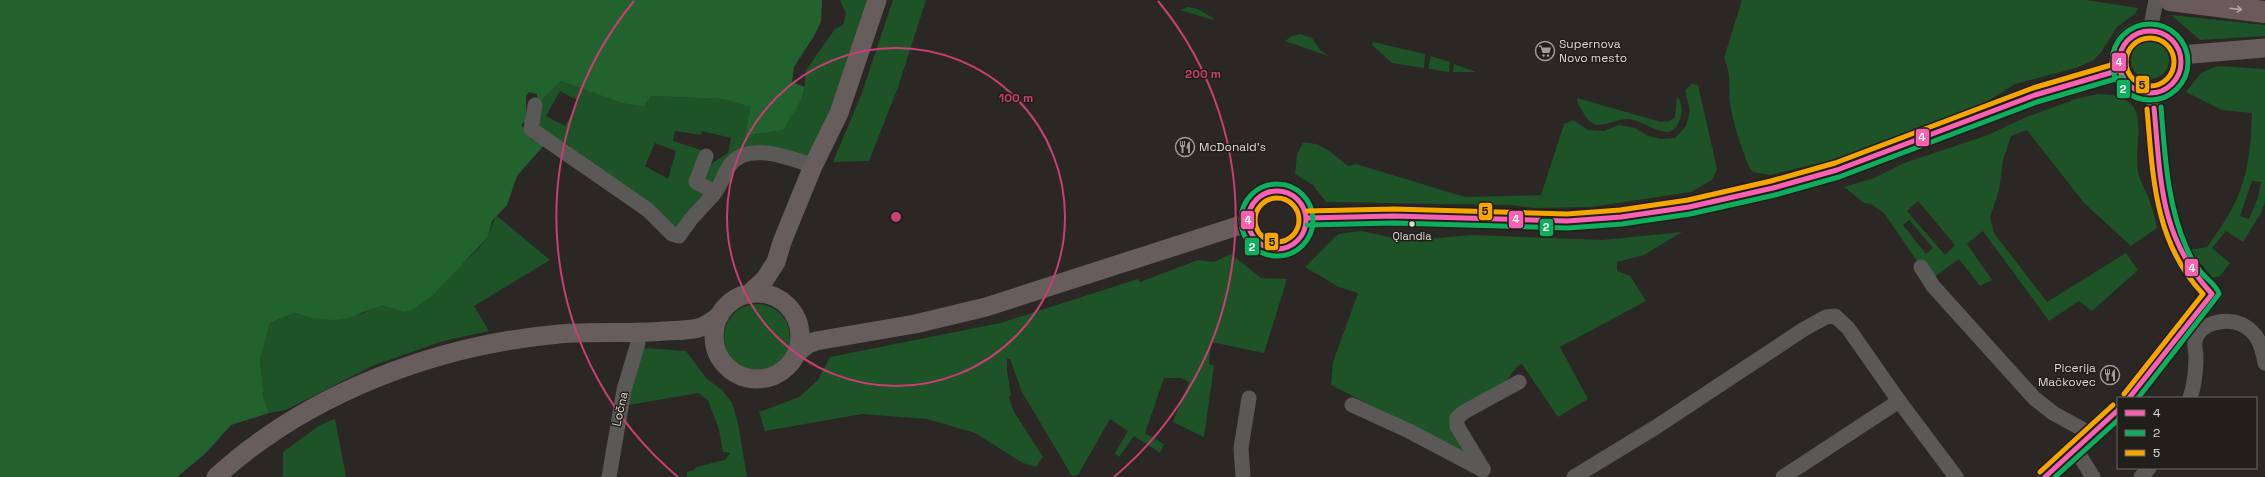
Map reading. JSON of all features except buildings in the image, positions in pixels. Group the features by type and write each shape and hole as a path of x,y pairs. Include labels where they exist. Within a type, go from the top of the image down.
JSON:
{"highway":[{"path":"2170,0 2265,12"}],"main road":[{"path":"749,294 765,279 776,262 782,242 813,166 839,113 877,0"},
{"path":"2150,31 2167,36 2177,47 2180,55 2179,72 2175,80 2165,88 2153,92 2135,90 2122,77 2118,60 2126,41 2133,35 2150,31"},
{"path":"2180,55 2265,48"},
{"path":"1307,218 1387,216 1567,221 1622,217 1689,207 1773,188 1837,170 2035,95 2120,70"},
{"path":"1277,190 1294,195 1305,209 1307,218 1306,228 1301,237 1294,244 1280,249 1265,247 1256,241 1250,233 1247,223 1248,213 1252,204 1267,192 1277,190"},
{"path":"797,352 808,344 816,341 915,324 986,307 1247,223"},
{"path":"216,477 261,441 308,412 365,382 423,362 470,349 516,340 560,334 641,338 690,337 704,342 728,367 739,375 752,379 767,378 780,373 790,364 797,352 800,339 800,326 776,278 776,262"},
{"path":"719,356 715,344 714,330 719,316 726,306 737,298 749,294 768,295 790,308 815,329 827,331 873,332"},
{"path":"641,338 697,328 719,316"}],"street":[{"path":"2150,31 2156,0"},
{"path":"2130,397 2155,367 2186,324 2212,294 2200,283 2185,264 2169,224 2161,171 2153,92"},
{"path":"535,104 531,129 648,210 672,234 679,236 691,219 713,195 730,165 740,156 765,153 813,166"},
{"path":"706,156 696,182 711,190 713,195"},
{"path":"1921,267 1933,286 2034,398 2053,414 2094,435"},
{"path":"1574,477 1656,427 1804,329 1826,317 1835,316 1842,321 1899,402 1956,477"},
{"path":"2190,397 2195,385 2195,342 2198,334 2209,324 2224,320 2239,323 2252,330 2260,342 2265,364"},
{"name":"Ločna","path":"609,477 620,411 641,338"},
{"path":"1485,474 1457,426 1457,418 1464,412 1519,382"},
{"path":"1243,477 1241,448 1249,398"},
{"path":"1783,477 1899,402"},
{"path":"1352,405 1409,431 1485,474"},
{"path":"2044,477 2094,435 2117,411"},
{"path":"2076,450 2093,477"},
{"path":"2142,477 2149,469"}],"green space":[{"path":"0,0 822,0 821,22 814,36 794,67 792,82 805,87 804,93 784,130 745,136 751,107 721,99 651,96 644,107 621,103 561,81 537,105 537,94 529,92 526,96 526,121 521,125 531,139 545,144 517,176 507,205 492,221 488,237 432,296 415,308 405,312 383,306 349,318 332,320 311,318 294,313 270,323 260,361 264,399 269,413 231,425 206,453 177,477 0,477"},
{"path":"840,0 871,0 811,160 754,150 718,184 702,181 709,165 728,153 731,138 702,131 701,135 675,131 673,141 701,150 695,177 707,192 678,230 571,152 570,146 539,131 537,105 561,81 621,103 644,107 651,96 721,99 752,107 746,136 784,130 804,94 806,70 835,29 843,25 846,14","holes":["560,91 579,101 565,126 546,116","655,143 676,151 668,179 645,166"]},
{"path":"893,0 926,0 898,87 869,161 833,162 862,93"},
{"path":"1742,0 2086,0 2138,8 2135,14 2117,27 2102,51 2094,60 2076,68 2015,84 1975,109 1832,160 1770,175 1753,172 1749,167 1738,136 1730,104 1729,75 1724,58"},
{"path":"1188,7 1198,9 1213,18 1213,20 1180,10"},
{"path":"2171,15 2265,25 2265,36 2200,40"},
{"path":"2139,21 2135,29 2126,35 2108,56 2112,44 2122,29"},
{"path":"2165,22 2174,27 2186,40 2172,35"},
{"path":"1300,34 1312,38 1320,50 1331,57 1285,41 1292,36"},
{"path":"2146,41 2154,41 2164,46 2168,53 2168,67 2164,74 2154,79 2146,79 2136,74 2134,71 2131,64 2131,56 2136,46 2139,44"},
{"path":"1373,42 1425,54 1424,68 1392,63 1372,45"},
{"path":"1431,56 1450,62 1449,72 1428,69"},
{"path":"1454,64 1476,72 1453,72"},
{"path":"2217,66 2265,69 2265,202 2261,213 2243,242 2226,231 2212,248 2230,263 2220,276 2213,278 2189,250 2207,247 2237,199 2249,153 2252,113 2222,110 2186,92 2201,73","holes":["2252,181 2261,182 2258,197 2249,219 2240,216"]},
{"path":"2191,68 2182,86 2166,100 2170,91 2184,73"},
{"path":"2121,83 2137,93 2141,102 2126,96 2115,84"},
{"path":"1692,84 1698,85 1717,169 1712,180 1691,192 1591,207 1535,208 1509,205 1326,202 1313,185 1295,174 1297,154 1303,143 1309,143 1321,146 1348,166 1356,164 1465,197 1541,195 1564,124 1573,120 1588,130 1604,131 1619,125 1635,128 1648,136 1661,139 1675,138 1686,126 1690,111 1685,90"},
{"path":"2097,94 2117,96 2129,102 2136,111 2138,122 2137,163 2139,176 2151,205 2157,228 2131,246 2084,203 2027,130 2011,136 2003,160 1999,190 1990,217 1994,233 2047,302 2126,253 2138,270 2092,311 2079,301 2049,321 1983,231 1967,244 1992,280 1980,286 1959,259 1930,280 1884,213 1871,204 1864,203 1844,187 1874,178 1904,163 1988,135 2024,118 2076,99","holes":["1918,201 1955,245 1945,255 1907,211","1909,220 1933,248 1926,254 1903,225"]},
{"path":"1677,96 1682,107 1680,119 1676,127 1670,131 1664,132 1635,120 1628,119 1598,125 1588,119 1578,103 1577,98 1661,122 1670,121 1675,117"},
{"path":"497,216 550,260 474,306 489,331 443,341 372,366 286,410 269,413 264,399 260,361 270,323 294,313 311,318 361,314 371,309 383,306 393,309 444,278 467,260 487,238"},
{"path":"1362,231 1406,241 1471,235 1602,240 1682,232 1644,255 1617,262 1617,271 1630,276 1646,301 1560,347 1588,399 1558,417 1522,364 1519,365 1515,368 1508,379 1496,389 1456,413 1472,458 1331,385 1333,362 1358,293 1339,287 1305,267 1338,234"},
{"path":"1231,254 1261,278 1287,279 1264,353 1211,342 1209,364 1214,366 1204,437 1173,422 1189,382 1181,378 1164,378 1145,433 1164,444 1160,453 1134,436 1119,457 1115,453 1128,431 1110,419 1078,475 1072,476 1022,392 1010,359 1007,359 1007,371 1011,395 1009,398 1014,412 1043,457 1036,467 1023,463 975,433 927,419 862,414 765,431 759,412 799,397 818,380 830,357 1000,323 1138,279 1140,282 1198,260 1214,262"},
{"path":"757,304 770,307 780,314 787,324 790,337 787,350 780,360 770,367 757,370 744,367 734,360 727,350 724,337 727,324 734,314 744,307"},
{"path":"644,348 686,351 707,379 722,390 732,403 738,423 747,477 687,477 687,472 694,470 696,467 725,460 730,453 723,452 719,430 708,400 698,393 623,406"},
{"path":"335,419 346,477 283,477 283,452 320,425"}],"transit line":[{"name":"2","path":"2150,24 2165,27 2177,35 2185,47 2188,62 2185,77 2177,89 2165,97 2150,100 2135,97 2123,89 2115,77 2112,62 2115,47 2123,35 2135,27 2150,24"},
{"name":"4","path":"2150,31 2162,33 2172,40 2179,50 2181,62 2179,74 2172,84 2162,91 2150,93 2138,91 2128,84 2121,74 2119,62 2121,50 2128,40 2138,33 2150,31"},
{"name":"5","path":"2145,38 2155,38 2167,45 2174,57 2174,62 2174,67 2167,79 2155,86 2145,86 2137,82 2130,75 2126,67 2126,57 2130,49 2137,42 2145,38"},
{"name":"5","path":"1307,211 1394,209 1567,214 1620,210 1688,200 1771,181 1835,163 2033,88 2118,63"},
{"name":"4","path":"1307,218 1394,216 1567,221 1621,217 1689,207 1773,188 1837,170 2035,95 2120,70"},
{"name":"2","path":"1307,225 1394,223 1568,228 1622,224 1690,214 1775,195 1839,177 2037,102 2122,77"},
{"name":"2","path":"2139,397 2219,294 2211,282 2202,274 2193,260 2180,232 2168,180 2161,107"},
{"name":"4","path":"2130,397 2212,294 2195,273 2182,251 2172,229 2161,184 2154,108"},
{"name":"5","path":"2124,394 2203,294 2187,274 2174,253 2165,230 2154,183 2147,109"},
{"name":"2","path":"1270,184 1284,184 1291,186 1303,194 1311,206 1313,220 1311,234 1303,246 1291,254 1284,256 1270,256 1263,254 1251,246 1243,234 1241,227 1241,213 1243,206 1251,194 1263,186 1270,184"},
{"name":"4","path":"1271,191 1283,191 1293,195 1302,204 1306,214 1306,220 1306,226 1298,241 1283,249 1271,249 1261,245 1252,236 1248,226 1248,214 1252,204 1261,195 1271,191"},
{"name":"5","path":"1273,198 1281,198 1286,199 1293,204 1298,211 1299,220 1298,229 1293,236 1286,241 1273,242 1265,239 1258,232 1255,224 1255,216 1258,208 1265,201 1273,198"},
{"name":"5","path":"2040,472 2113,405"},
{"name":"4","path":"2045,477 2117,411"},
{"name":"2","path":"2055,477 2117,421"}],"place":[{"name":"Supernova Novo mesto","path":"1545,51"},
{"name":"McDonald's","path":"1185,147"},
{"name":"Qlandia","path":"1412,224"},
{"name":"Picerija Mačkovec","path":"2110,375"}]}
